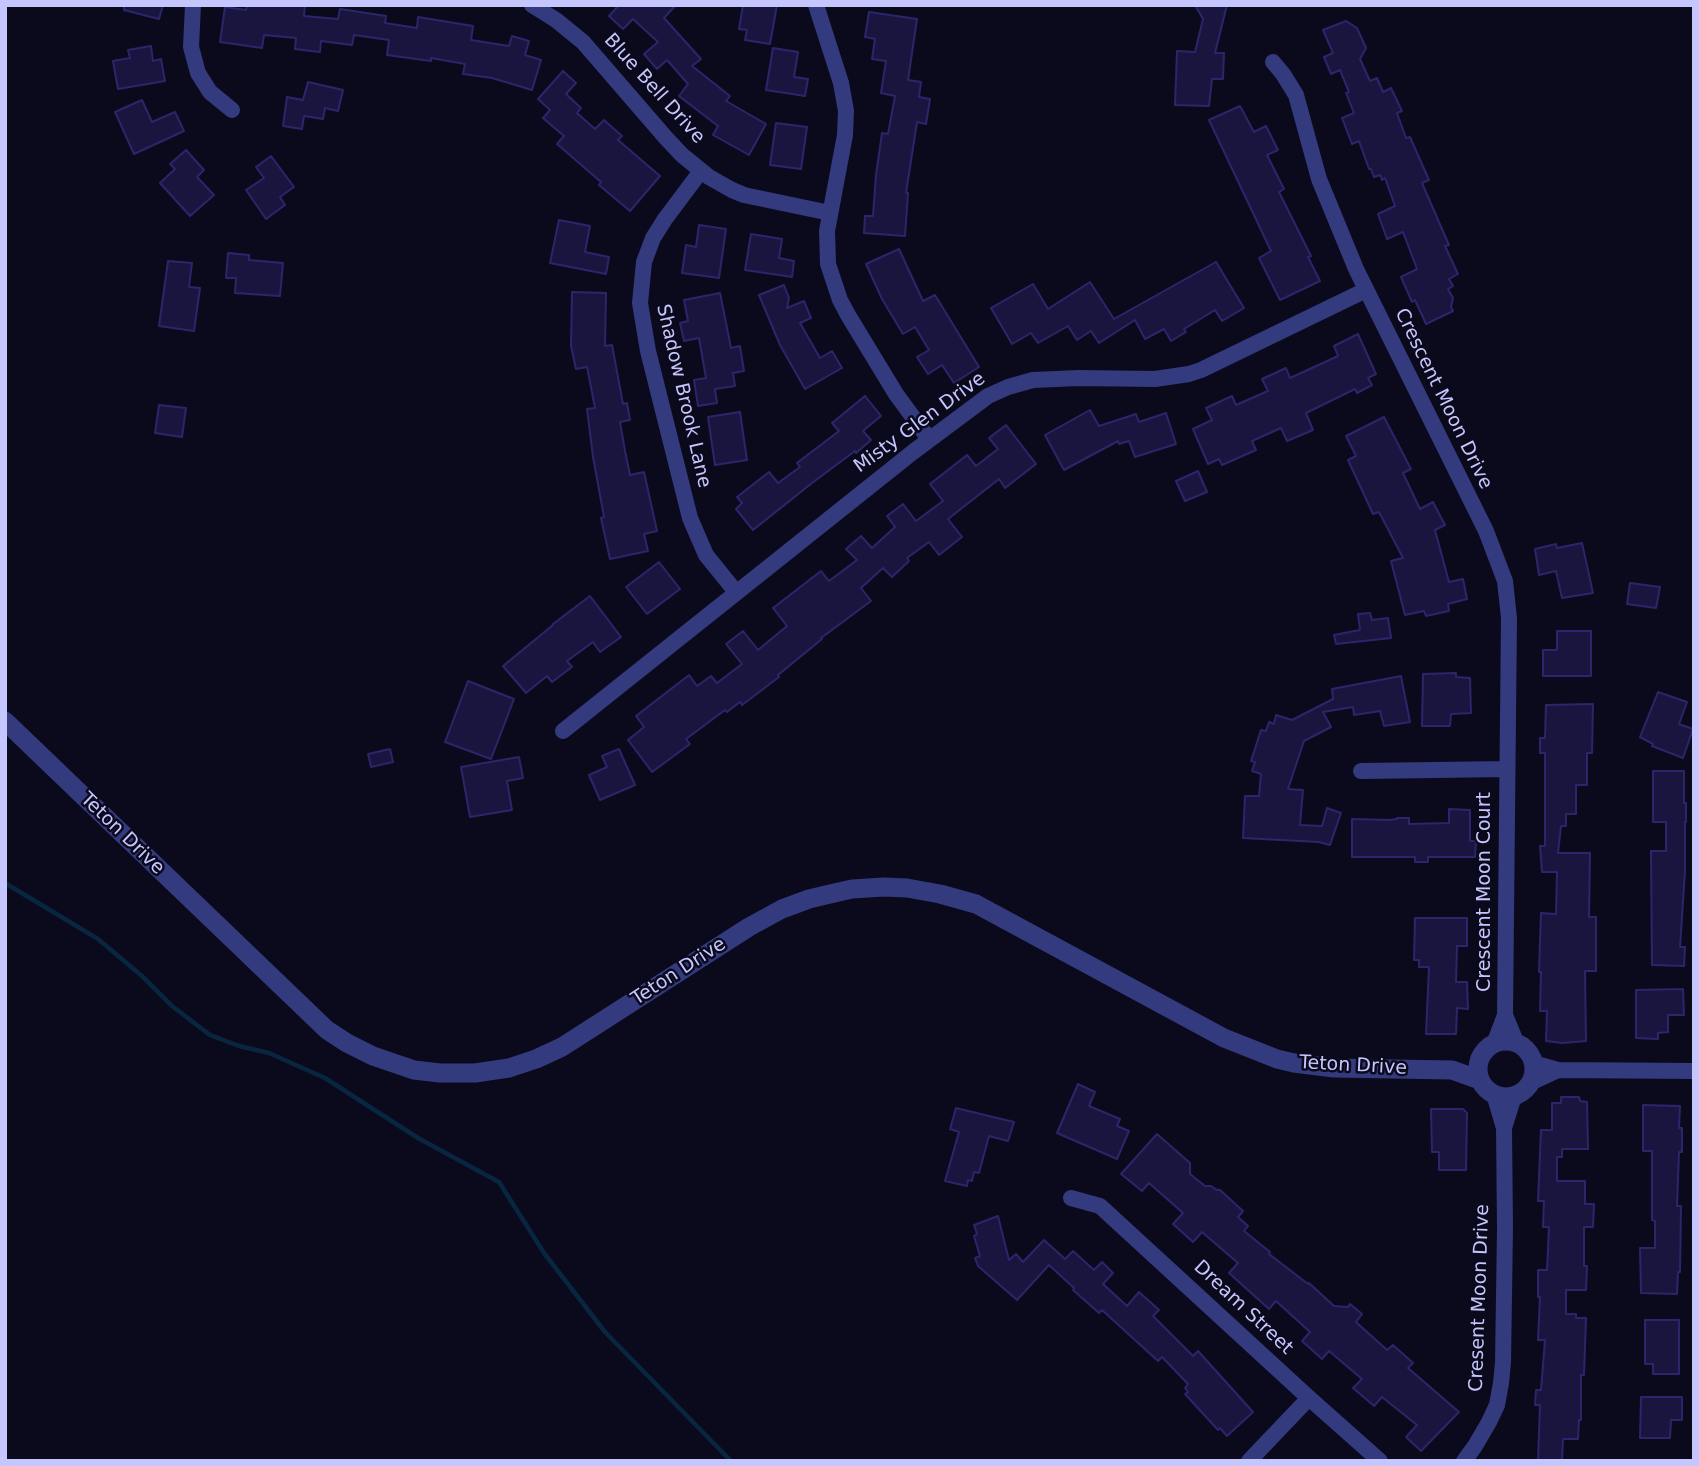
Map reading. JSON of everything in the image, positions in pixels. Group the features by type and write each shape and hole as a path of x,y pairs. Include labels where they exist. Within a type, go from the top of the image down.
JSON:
{"street":[{"path":"193,5 191,47 198,73 210,92 232,110"},
{"name":"Blue Bell Drive","path":"532,5 583,42 666,138 721,185 744,195 830,213"},
{"path":"816,5 841,83 846,111 845,135 827,234 828,264 840,300 896,394 929,439"},
{"name":"Crescent Moon Drive","path":"1273,62 1296,95 1319,179 1366,290 1486,531 1505,581 1509,618 1507,769"},
{"name":"Shadow Brook Lane","path":"701,170 653,238 644,262 640,303 648,351 690,518 706,555 736,592"},
{"name":"Misty Glen Drive","path":"563,731 929,439 988,396 1033,380 1155,379 1189,374 1366,290"},
{"name":"Teton Drive","path":"5,721 320,1024 353,1047 401,1066 428,1072 475,1073 509,1068 536,1059 562,1047 749,927 782,909 808,899 852,889 884,887 940,894 975,904 1224,1038 1277,1059 1334,1068 1452,1070 1480,1080"},
{"path":"1361,771 1507,769"},
{"name":"Crescent Moon Court","path":"1494,1044 1505,1015 1507,769"},
{"name":"Crescent Moon Court","path":"1505,1015 1517,1044"},
{"path":"1530,1083 1532,1063 1526,1051 1517,1044 1494,1044 1485,1050 1480,1059 1480,1080 1485,1088 1504,1097 1514,1096 1530,1083 1558,1070"},
{"name":"Teton Drive","path":"1452,1070 1480,1059"},
{"path":"1532,1063 1558,1070 1694,1071"},
{"name":"Cresent Moon Drive","path":"1464,1461 1497,1405 1503,1363 1504,1128 1494,1094"},
{"name":"Cresent Moon Drive","path":"1504,1128 1514,1096"},
{"name":"Dream Street","path":"1071,1198 1100,1206 1380,1461"},
{"path":"1249,1461 1309,1398"}],"building":[{"path":"124,5 163,5 159,19 124,10"},
{"path":"247,5 305,5 304,16 338,19 340,9 386,16 385,23 417,28 418,17 473,26 471,40 509,46 512,36 529,41 525,55 541,60 532,90 492,78 463,74 465,64 387,55 389,40 354,35 352,45 321,41 320,52 295,49 296,38 264,35 262,48 220,42 225,7 246,10"},
{"path":"619,5 676,5 664,18 701,59 692,66 730,96 726,101 766,124 749,155 713,135 718,126 679,96 688,84 667,60 657,69 644,54 658,42 633,19 623,29 609,16"},
{"path":"743,5 777,5 770,44 745,40 747,30 739,29"},
{"path":"1195,5 1227,5 1215,53 1224,53 1223,79 1212,79 1209,106 1175,105 1177,51 1195,52 1203,19"},
{"path":"869,12 917,19 908,80 921,82 919,97 930,99 926,124 917,122 906,193 905,236 864,233 865,216 873,216 882,133 888,134 895,96 881,93 886,61 872,59 875,39 865,37"},
{"path":"1346,21 1357,28 1366,48 1360,59 1370,81 1377,78 1383,92 1391,88 1402,111 1397,113 1406,138 1410,137 1429,180 1422,183 1449,245 1445,246 1458,274 1449,279 1453,286 1448,289 1453,298 1453,311 1426,324 1401,277 1417,269 1403,232 1387,239 1378,214 1395,206 1385,178 1382,180 1380,175 1374,177 1359,141 1352,144 1342,118 1354,113 1346,93 1349,92 1340,70 1331,74 1324,57 1333,53 1323,30"},
{"path":"151,46 153,61 161,59 165,81 118,89 113,61 130,58 128,50"},
{"path":"773,48 798,52 794,77 808,79 805,96 766,90"},
{"path":"563,71 576,83 566,94 581,108 577,113 595,129 604,120 622,136 618,140 660,176 630,211 557,144 564,136 543,118 550,110 538,99"},
{"path":"308,82 343,90 338,111 325,108 323,119 304,116 302,129 283,126 287,97 303,100"},
{"path":"142,100 152,122 175,112 184,131 134,154 115,112"},
{"path":"1240,106 1254,132 1266,126 1278,150 1267,155 1284,189 1279,192 1311,256 1308,257 1320,281 1280,300 1259,258 1271,251 1209,120"},
{"path":"776,123 807,127 801,169 770,165"},
{"path":"186,150 204,170 197,177 214,195 190,216 160,183 175,169 170,164"},
{"path":"271,156 294,187 280,197 285,205 266,219 246,190 264,178 256,167"},
{"path":"559,220 590,226 585,252 609,257 606,274 550,263"},
{"path":"699,225 726,229 719,278 682,273 686,245 696,247"},
{"path":"751,234 782,239 779,258 794,261 792,277 745,270"},
{"path":"899,249 923,301 935,295 979,367 954,383 942,365 928,374 917,357 929,350 915,327 903,334 882,299 866,264"},
{"path":"228,253 249,255 249,260 283,263 280,296 235,293 236,278 226,278"},
{"path":"168,261 192,263 189,287 200,288 194,331 159,326"},
{"path":"1216,262 1244,308 1222,321 1215,310 1184,329 1186,332 1171,341 1164,329 1145,339 1135,320 1099,343 1091,331 1077,340 1068,326 1038,343 1031,333 1012,344 991,308 1033,284 1048,309 1090,282 1114,319"},
{"path":"784,285 789,298 787,308 804,301 811,318 800,323 820,358 832,351 842,368 805,389 780,345 759,295"},
{"path":"572,292 606,293 605,346 612,345 623,404 627,403 630,420 620,422 630,475 644,472 657,531 644,534 648,551 610,559 601,518 604,517 587,409 595,408 587,367 576,369 571,346"},
{"path":"720,293 731,348 740,346 744,371 733,373 735,386 715,389 717,403 698,406 694,380 706,378 699,338 684,341 680,323 688,321 684,300"},
{"path":"1358,334 1376,374 1368,378 1372,385 1357,393 1355,389 1306,413 1313,430 1287,441 1281,428 1252,441 1256,450 1222,465 1219,459 1208,464 1193,429 1212,420 1206,408 1232,396 1236,405 1268,391 1262,379 1286,368 1290,378 1338,356 1334,346"},
{"path":"865,396 881,416 863,431 871,440 753,530 736,509 742,503 737,497 769,472 778,483 800,467 797,463 839,431 832,423"},
{"path":"159,405 186,408 182,437 155,433"},
{"path":"1090,410 1099,426 1136,414 1139,422 1166,413 1176,444 1135,457 1129,441 1119,444 1118,441 1064,470 1045,435"},
{"path":"740,412 747,460 715,465 708,417"},
{"path":"1384,417 1411,469 1403,473 1420,509 1433,502 1445,525 1435,530 1449,582 1463,579 1467,599 1448,604 1449,611 1426,616 1424,611 1405,615 1391,561 1403,558 1379,512 1373,514 1348,460 1356,456 1346,436"},
{"path":"1006,425 1036,464 1005,488 999,479 948,519 962,537 939,555 929,542 907,558 909,561 892,577 883,568 861,588 871,601 821,638 778,675 779,677 742,705 740,702 727,712 725,710 686,739 690,744 652,772 628,740 644,727 636,716 689,675 697,686 711,676 717,683 742,664 726,644 743,631 758,650 787,626 773,608 821,571 829,581 857,560 846,549 861,536 872,548 895,527 887,516 903,504 916,521 943,501 930,484 967,455 976,466 998,449 989,438"},
{"path":"1198,471 1207,492 1185,501 1176,481"},
{"path":"1582,543 1593,593 1562,598 1556,571 1539,575 1535,549 1556,544 1557,548"},
{"path":"659,562 680,589 647,614 626,587"},
{"path":"1630,583 1660,587 1656,608 1627,604"},
{"path":"590,596 621,637 600,652 593,642 567,661 572,667 552,682 547,676 526,693 503,666"},
{"path":"1370,613 1372,620 1388,618 1391,638 1336,644 1334,635 1360,630 1358,614"},
{"path":"1557,631 1591,631 1591,676 1543,676 1543,650 1557,650"},
{"path":"1456,673 1456,677 1470,678 1471,713 1451,714 1450,726 1422,726 1423,674"},
{"path":"1401,676 1410,722 1384,726 1380,711 1354,715 1353,707 1323,712 1331,727 1304,741 1288,789 1303,790 1300,825 1322,826 1327,808 1341,813 1330,845 1319,842 1243,838 1245,796 1259,796 1261,774 1252,771 1255,762 1251,761 1261,730 1266,731 1269,722 1274,724 1276,715 1292,720 1333,699 1332,689"},
{"path":"468,681 514,699 491,759 445,742"},
{"path":"1658,692 1687,702 1679,724 1693,729 1683,758 1652,746 1653,744 1640,737"},
{"path":"1593,704 1592,753 1587,753 1587,785 1576,785 1576,814 1566,814 1566,826 1561,826 1558,853 1590,853 1589,917 1596,917 1596,971 1585,971 1586,1041 1562,1043 1546,1041 1547,1011 1540,1011 1541,913 1556,914 1557,872 1542,872 1540,846 1545,846 1545,753 1540,753 1540,738 1545,738 1546,705"},
{"path":"390,749 393,762 371,767 368,754"},
{"path":"619,749 635,785 600,800 589,775 607,767 602,756"},
{"path":"519,757 523,778 507,781 512,810 470,817 461,767"},
{"path":"1653,771 1684,771 1685,871 1680,947 1685,947 1684,966 1652,965 1651,851 1666,851 1666,822 1653,822"},
{"path":"1449,809 1470,810 1470,841 1476,841 1475,857 1428,857 1428,862 1415,862 1415,857 1352,857 1352,819 1409,818 1409,824 1449,823"},
{"path":"1415,918 1467,918 1467,946 1457,946 1456,982 1467,982 1468,1009 1457,1008 1456,1034 1426,1034 1429,967 1419,967 1419,960 1414,960"},
{"path":"1683,989 1684,1015 1668,1015 1668,1032 1658,1033 1658,1039 1636,1038 1636,990"},
{"path":"1078,1084 1095,1092 1089,1106 1120,1119 1117,1126 1129,1131 1117,1159 1057,1133"},
{"path":"1561,1097 1579,1097 1580,1101 1587,1102 1588,1149 1562,1149 1562,1157 1557,1157 1557,1181 1585,1181 1585,1204 1594,1204 1593,1227 1584,1227 1586,1290 1566,1290 1566,1314 1586,1318 1584,1375 1581,1375 1581,1420 1578,1439 1563,1439 1562,1461 1538,1461 1540,1405 1535,1405 1536,1390 1541,1390 1545,1340 1538,1340 1538,1270 1547,1270 1549,1227 1543,1227 1544,1201 1538,1201 1541,1130 1552,1130 1552,1103 1561,1103"},
{"path":"1643,1105 1680,1106 1682,1152 1679,1152 1677,1206 1681,1206 1677,1294 1641,1293 1640,1248 1655,1248 1655,1221 1652,1220 1652,1151 1643,1151"},
{"path":"956,1108 1014,1122 1008,1141 989,1136 979,1173 974,1172 972,1181 968,1180 967,1186 945,1181 959,1132 950,1129"},
{"path":"1431,1109 1463,1109 1467,1113 1466,1170 1439,1170 1439,1152 1432,1152"},
{"path":"1157,1134 1190,1163 1190,1174 1205,1186 1220,1190 1243,1211 1238,1217 1248,1226 1244,1231 1334,1306 1348,1307 1350,1304 1362,1314 1356,1322 1387,1350 1393,1345 1413,1363 1408,1368 1459,1412 1421,1451 1406,1437 1417,1425 1382,1397 1374,1406 1353,1388 1362,1379 1329,1351 1322,1359 1302,1341 1310,1332 1276,1301 1269,1309 1229,1273 1238,1263 1202,1232 1193,1242 1173,1224 1183,1213 1149,1183 1142,1191 1121,1174"},
{"path":"998,1216 1009,1260 1016,1254 1023,1262 1044,1240 1065,1259 1073,1251 1094,1270 1102,1262 1113,1273 1103,1284 1127,1306 1139,1292 1159,1310 1153,1316 1193,1356 1198,1351 1253,1412 1227,1436 1220,1428 1218,1430 1185,1394 1188,1392 1185,1388 1188,1384 1162,1357 1158,1361 1102,1310 1099,1313 1049,1265 1017,1300 978,1266 975,1258 980,1256 974,1225"},
{"path":"1645,1320 1679,1320 1679,1374 1653,1374 1653,1364 1645,1364"},
{"path":"1641,1397 1682,1397 1682,1420 1671,1420 1670,1438 1640,1438"}],"waterway":[{"path":"5,883 98,939 142,976 172,1006 210,1035 269,1053 325,1078 418,1138 499,1182 544,1253 605,1332 731,1461"}]}
